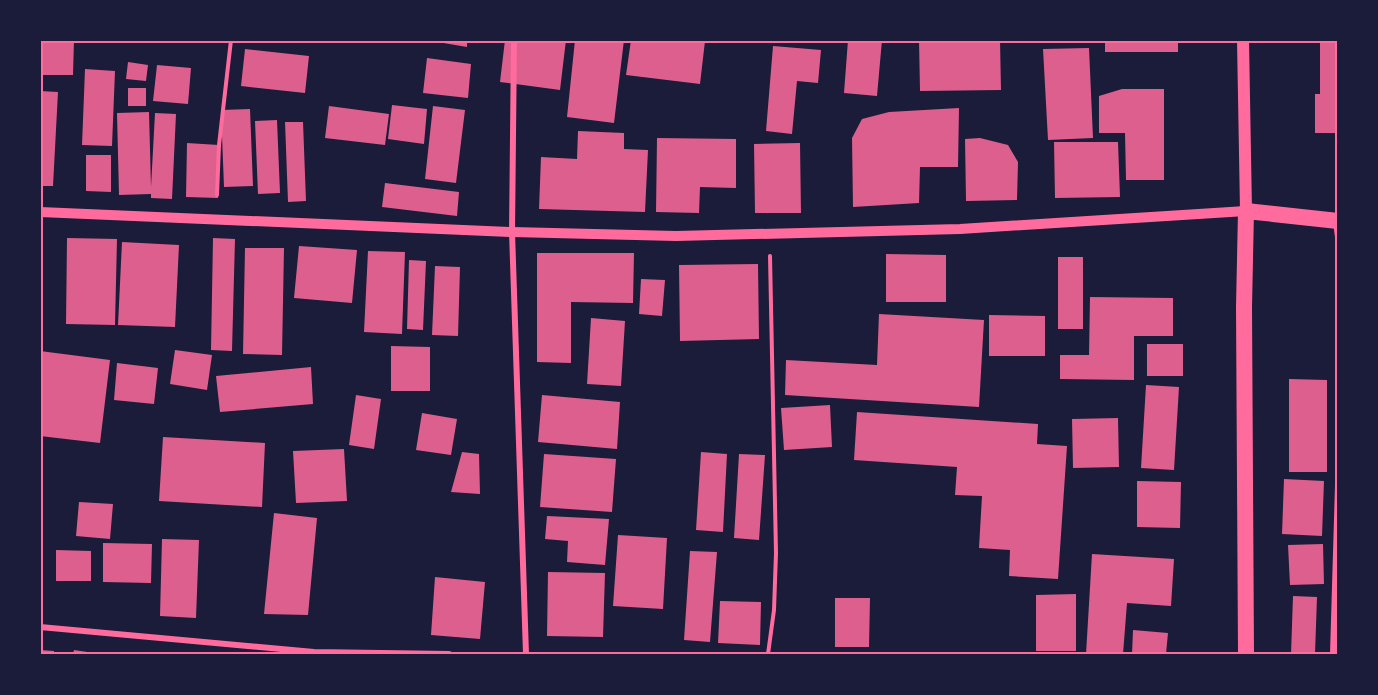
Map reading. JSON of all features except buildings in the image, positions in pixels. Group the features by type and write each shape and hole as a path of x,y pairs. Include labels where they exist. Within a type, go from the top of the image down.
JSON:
{"highway":[{"path":"1246,654 1244,307 1246,211 1337,226"}],"main road":[{"path":"1243,40 1246,211"}],"street":[{"path":"514,40 512,232 526,654"},
{"path":"40,212 512,232 676,236 960,229 1246,211"},
{"path":"1333,654 1338,485"},
{"path":"40,627 295,650 449,654"}],"path":[{"path":"216,218 219,145 231,40"},
{"path":"768,654 774,610 776,553 770,234"}]}
